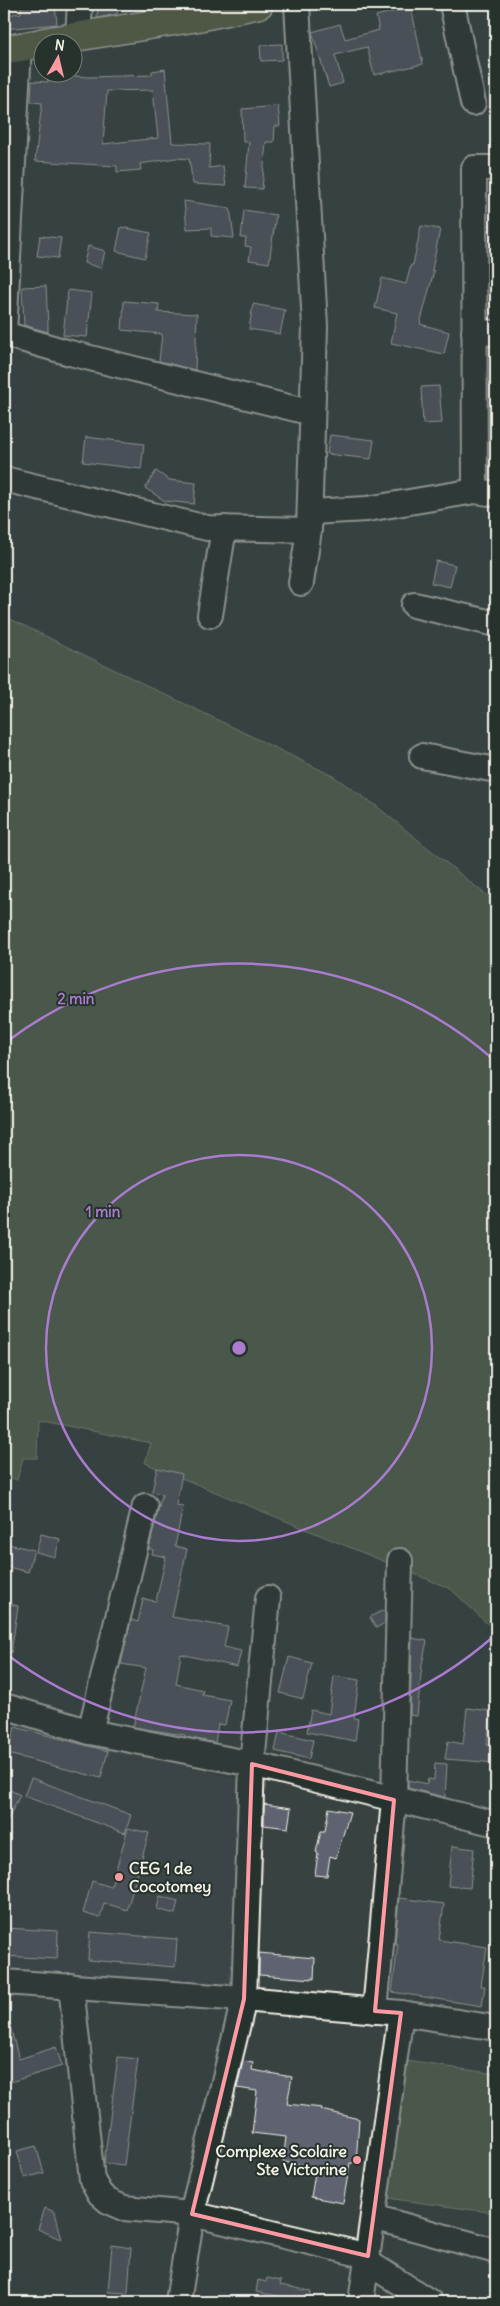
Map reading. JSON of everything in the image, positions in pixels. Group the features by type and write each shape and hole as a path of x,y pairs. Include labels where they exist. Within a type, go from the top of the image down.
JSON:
{"main road":[{"path":"82,35 198,10 260,4"}],"street":[{"path":"78,32 80,4"},
{"path":"296,4 315,326 309,521 300,583"},
{"path":"452,4 473,103"},
{"path":"27,45 4,334 70,353 312,414"},
{"path":"4,479 207,528 309,521 367,509 486,493 485,332 474,168 496,168"},
{"path":"210,615 224,528"},
{"path":"414,605 496,624"},
{"path":"422,756 496,770"},
{"path":"90,1732 145,1506"},
{"path":"375,2011 394,1800 400,1561"},
{"path":"178,2302 192,2214 244,1999 252,1764 268,1598"},
{"path":"4,1706 90,1732 252,1764 496,1824"},
{"path":"4,1982 244,1999 375,2011 496,2028"},
{"path":"71,1986 92,2180 104,2197 124,2208 192,2214 367,2259 430,2302"},
{"path":"361,2302 401,2014"},
{"path":"373,2217 496,2251"}],"highlighted area":[{"path":"252,1764 394,1800 375,2011 401,2013 368,2256 192,2214 244,1999"}],"shaded area":[{"name":"CEG 1 de Cocotomey","path":"4,1716 237,1780 232,1989 4,1975"}],"green space":[{"path":"4,616 333,776 375,805 496,903 496,1632 451,1589 145,1463 151,1443 38,1420 37,1458 23,1458 17,1480 5,1476"},
{"path":"406,2061 496,2074 496,2213 387,2198"}],"building":[{"path":"21,4 55,4 57,24 4,29 4,15 21,13"},
{"path":"98,4 119,4 117,14 97,18"},
{"path":"411,7 423,64 374,75 367,47 335,55 343,83 329,87 312,32 340,24 345,39 379,30 376,16"},
{"path":"282,44 282,60 261,61 260,45"},
{"path":"165,69 172,143 210,144 209,168 223,166 226,186 193,184 189,159 176,158 140,164 141,170 117,172 117,166 35,161 42,103 31,102 32,81 82,82 82,76 152,75 152,71","holes":["153,90 158,138 103,144 107,91"]},
{"path":"278,106 280,126 275,126 274,142 266,142 262,189 245,188 249,142 243,142 242,109"},
{"path":"184,201 230,208 234,238 211,236 211,228 187,229"},
{"path":"244,210 276,215 269,263 249,260 251,247 245,246 246,238 241,238"},
{"path":"421,226 440,229 432,270 434,271 420,324 449,332 444,354 391,343 397,313 375,308 382,278 406,284 411,265 413,265"},
{"path":"121,227 151,233 145,258 116,251"},
{"path":"40,236 61,238 58,258 37,256"},
{"path":"88,246 105,251 101,268 84,263"},
{"path":"46,286 48,332 24,325 22,287"},
{"path":"68,290 92,293 87,337 63,335"},
{"path":"124,301 159,304 158,312 197,314 195,370 159,361 162,334 122,330"},
{"path":"253,304 285,310 280,334 249,329"},
{"path":"439,386 442,423 423,424 421,387"},
{"path":"330,435 374,440 371,459 327,454"},
{"path":"86,437 144,444 141,469 83,462"},
{"path":"156,471 169,480 196,483 194,504 165,501 145,488"},
{"path":"436,561 455,565 450,587 431,583"},
{"path":"157,1468 182,1474 176,1505 183,1506 175,1546 187,1549 172,1617 228,1627 224,1647 241,1651 237,1667 181,1654 176,1684 203,1690 202,1695 230,1700 225,1725 218,1724 215,1743 185,1737 185,1735 133,1727 146,1668 121,1664 131,1620 138,1622 143,1599 156,1601 166,1557 152,1554 153,1549 149,1549 162,1494 152,1492"},
{"path":"41,1534 60,1539 55,1557 36,1552"},
{"path":"4,1543 34,1550 28,1572 4,1566"},
{"path":"4,1603 18,1606 11,1653 4,1652"},
{"path":"383,1610 385,1623 376,1628 370,1617"},
{"path":"412,1638 427,1641 422,1664 417,1716 410,1715"},
{"path":"289,1657 312,1663 303,1699 280,1693"},
{"path":"334,1676 359,1680 354,1718 358,1719 355,1741 307,1732 311,1710 329,1714"},
{"path":"467,1708 491,1711 487,1745 496,1747 496,1763 445,1759 448,1741 463,1744"},
{"path":"15,1727 108,1751 101,1778 8,1754"},
{"path":"279,1732 313,1740 309,1759 275,1751"},
{"path":"435,1763 447,1764 445,1797 408,1788 408,1780 427,1784 428,1779 434,1780"},
{"path":"31,1778 131,1815 125,1833 24,1796"},
{"path":"4,1787 20,1795 4,1827"},
{"path":"264,1804 291,1808 288,1828 264,1825"},
{"path":"329,1808 350,1812 336,1858 330,1856 327,1876 315,1875 318,1853 316,1852 321,1831 325,1831"},
{"path":"128,1828 149,1833 127,1910 104,1903 100,1918 83,1913 92,1881 111,1887"},
{"path":"452,1846 474,1849 470,1888 448,1886"},
{"path":"160,1896 178,1901 175,1914 157,1909"},
{"path":"399,1898 444,1904 439,1940 487,1947 481,1986 485,1986 482,2006 392,1992 398,1944 395,1944"},
{"path":"4,1928 58,1931 57,1959 4,1956"},
{"path":"90,1932 177,1939 175,1967 88,1960"},
{"path":"259,1953 315,1958 314,1979 259,1975"},
{"path":"4,2019 8,2019 19,2059 56,2047 62,2066 4,2084"},
{"path":"118,2057 138,2059 124,2165 104,2163"},
{"path":"243,2061 253,2063 252,2070 292,2077 287,2104 322,2108 321,2110 359,2119 356,2163 350,2163 343,2203 311,2197 316,2167 283,2162 286,2137 252,2133 257,2091 237,2088"},
{"path":"36,2146 44,2173 24,2178 17,2151"},
{"path":"45,2208 55,2212 62,2240 38,2229"},
{"path":"112,2245 131,2248 128,2293 108,2292"},
{"path":"267,2278 281,2281 280,2285 311,2291 309,2302 256,2292 258,2280 266,2282"}],"place":[{"name":"CEG 1 de Cocotomey","path":"119,1877"},
{"name":"Complexe Scolaire Ste Victorine","path":"357,2160"}]}
